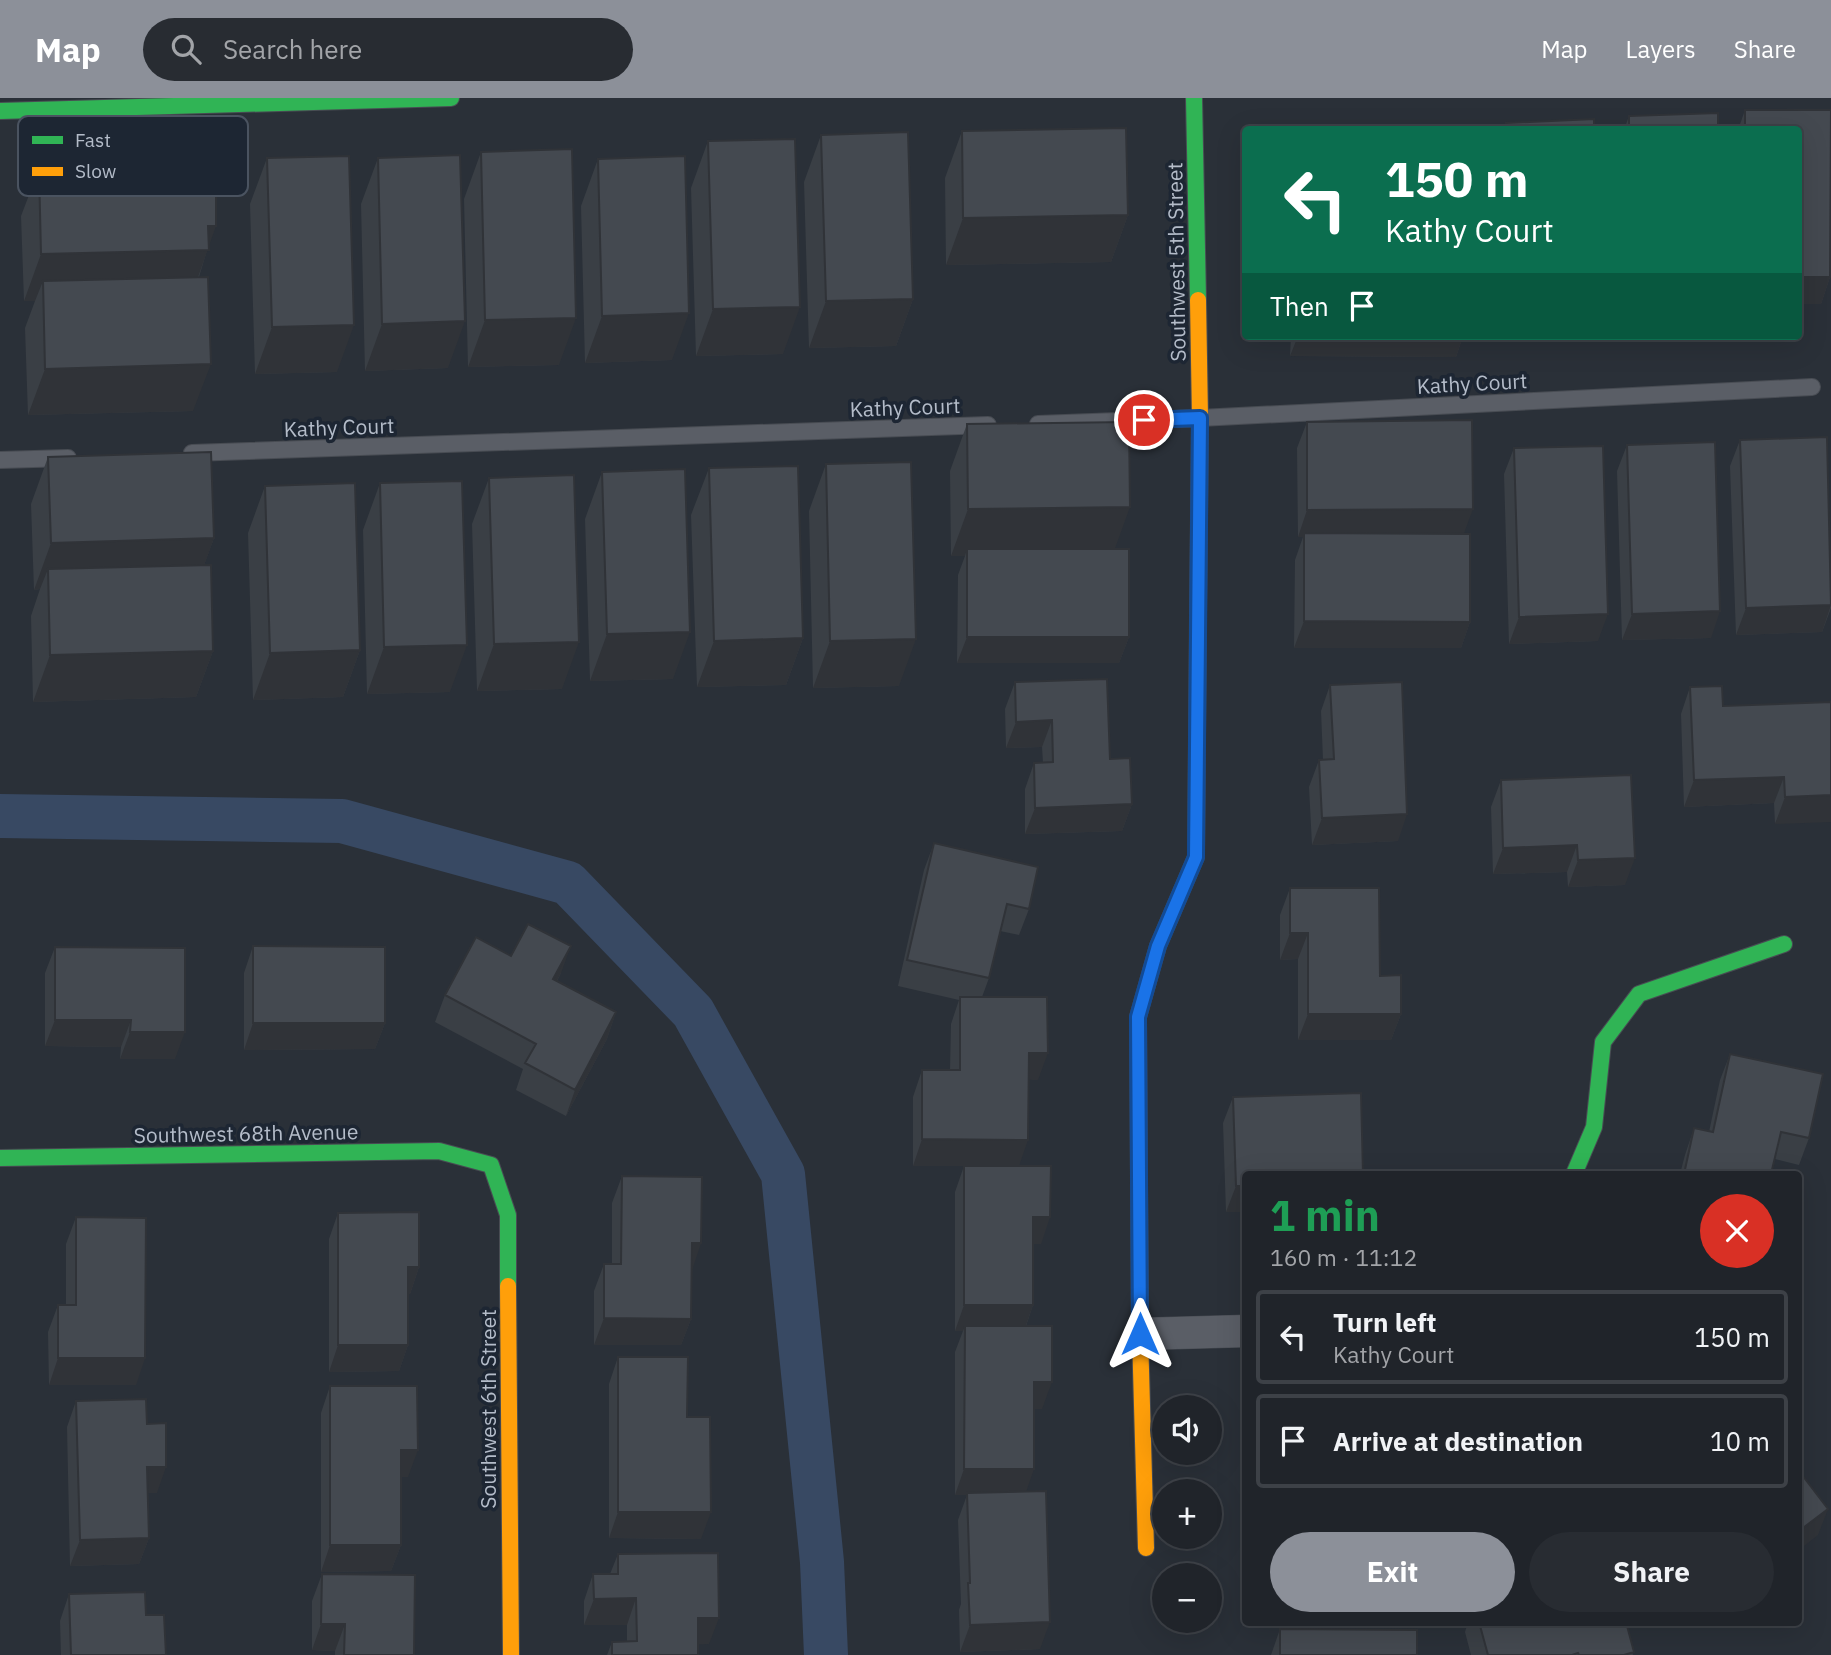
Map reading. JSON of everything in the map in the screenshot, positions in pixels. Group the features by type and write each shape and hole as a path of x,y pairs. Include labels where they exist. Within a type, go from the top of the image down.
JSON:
{"street":[{"path":"0,111 73,103 451,98"},
{"name":"Southwest 5th Street","path":"1146,1548 1140,1334 1138,1017 1158,946 1196,857 1200,418 1194,98"},
{"path":"1575,1171 1594,1127 1603,1042 1639,994 1784,944"},
{"name":"Southwest 68th Avenue","path":"0,1158 439,1151 491,1165"},
{"name":"Southwest 6th Street","path":"491,1165 508,1215 511,1655"},
{"path":"1140,1334 1242,1331"}],"lane":[{"name":"Kathy Court","path":"181,454 1200,418 1812,387"},
{"path":"0,460 84,457"}],"building":[{"path":"1745,110 1831,110 1830,277 1802,277 1802,126 1745,126"},
{"path":"1718,113 1718,126 1629,126 1629,116"},
{"path":"1594,119 1594,126 1506,126 1506,123"},
{"path":"1126,128 1128,215 963,218 962,131"},
{"path":"908,132 913,299 826,301 821,135"},
{"path":"795,139 800,307 713,309 708,141"},
{"path":"572,149 576,318 485,320 481,152"},
{"path":"460,155 465,321 382,324 378,158"},
{"path":"349,156 354,325 272,327 267,158"},
{"path":"685,156 689,313 602,316 598,159"},
{"path":"40,196 216,196 216,226 208,226 209,250 41,254"},
{"path":"208,277 211,364 45,369 43,281"},
{"path":"1472,420 1473,509 1307,510 1307,422"},
{"path":"1129,422 1130,507 968,509 967,424"},
{"path":"1827,437 1831,605 1746,608 1740,440"},
{"path":"1715,442 1720,611 1632,614 1627,445"},
{"path":"1603,446 1608,614 1519,617 1514,448"},
{"path":"211,452 214,538 51,543 48,457"},
{"path":"911,462 916,639 830,641 826,464"},
{"path":"798,466 803,638 714,641 709,468"},
{"path":"685,469 690,632 607,634 602,472"},
{"path":"574,475 579,642 494,644 489,478"},
{"path":"462,481 467,645 384,647 380,483"},
{"path":"355,483 360,650 270,653 265,486"},
{"path":"1304,533 1470,534 1470,622 1304,621"},
{"path":"967,549 1129,549 1129,637 967,637"},
{"path":"211,565 213,651 50,655 48,569"},
{"path":"1107,679 1110,759 1130,758 1132,804 1035,808 1034,763 1053,762 1052,720 1016,722 1015,682"},
{"path":"1402,682 1407,814 1322,818 1319,760 1334,759 1330,685"},
{"path":"1722,686 1723,706 1831,702 1831,795 1785,797 1784,777 1694,780 1690,687"},
{"path":"1631,775 1635,858 1578,860 1577,845 1503,848 1501,780"},
{"path":"934,843 1038,867 1029,909 1007,904 989,978 907,960"},
{"path":"1290,888 1379,888 1380,976 1401,975 1401,1014 1308,1014 1308,933 1290,933"},
{"path":"528,924 571,946 553,979 616,1012 575,1090 525,1063 536,1044 445,995 476,937 511,956"},
{"path":"253,946 385,947 385,1023 253,1023"},
{"path":"55,947 185,948 185,1032 130,1032 131,1020 55,1020"},
{"path":"960,997 1047,997 1048,1053 1029,1053 1028,1140 922,1139 922,1070 960,1070"},
{"path":"1730,1054 1823,1074 1809,1138 1781,1132 1772,1171 1685,1171 1694,1128 1713,1132"},
{"path":"1361,1093 1363,1171 1242,1171 1242,1186 1236,1186 1233,1097"},
{"path":"964,1166 1051,1166 1050,1217 1033,1217 1033,1305 964,1305"},
{"path":"622,1176 702,1177 701,1243 692,1243 691,1319 604,1318 604,1264 621,1264"},
{"path":"419,1212 419,1267 408,1267 408,1345 338,1345 338,1213"},
{"path":"76,1217 146,1218 145,1358 58,1358 58,1305 76,1305"},
{"path":"965,1326 1052,1326 1052,1382 1034,1382 1034,1469 964,1469"},
{"path":"618,1357 688,1357 687,1417 710,1417 711,1512 618,1512"},
{"path":"330,1386 417,1386 418,1450 401,1450 401,1545 330,1545"},
{"path":"146,1399 147,1424 166,1423 166,1467 147,1467 149,1538 80,1540 76,1401"},
{"path":"1802,1475 1828,1509 1802,1529"},
{"path":"1046,1491 1050,1622 970,1625 967,1493"},
{"path":"718,1553 719,1618 698,1618 698,1655 612,1655 612,1642 637,1641 636,1598 594,1599 593,1574 618,1574 618,1554"},
{"path":"322,1574 415,1575 414,1655 344,1655 345,1624 321,1624"},
{"path":"145,1592 146,1615 164,1615 166,1655 71,1655 69,1594"},
{"path":"1480,1626 1627,1626 1634,1652 1624,1655 1488,1655"},
{"path":"1280,1629 1417,1630 1417,1655 1280,1655"}],"waterway":[{"path":"0,816 342,821 568,883 693,1012 783,1174 822,1562 826,1655"}],"traffic: fast":[{"path":"0,111 451,98"},
{"path":"1194,98 1198,300"},
{"path":"1139,1184 1138,1017 1158,946 1196,857 1198,615"},
{"path":"1575,1171 1594,1127 1603,1042 1639,994 1784,944"},
{"path":"0,1158 439,1151 491,1165 508,1215 508,1286"}],"traffic: slow":[{"path":"1198,300 1198,615"},
{"path":"1139,1184 1146,1548"},
{"path":"508,1286 511,1655"}],"route":[{"path":"1140,1334 1138,1017 1158,946 1196,857 1200,418 1144,420"}]}
